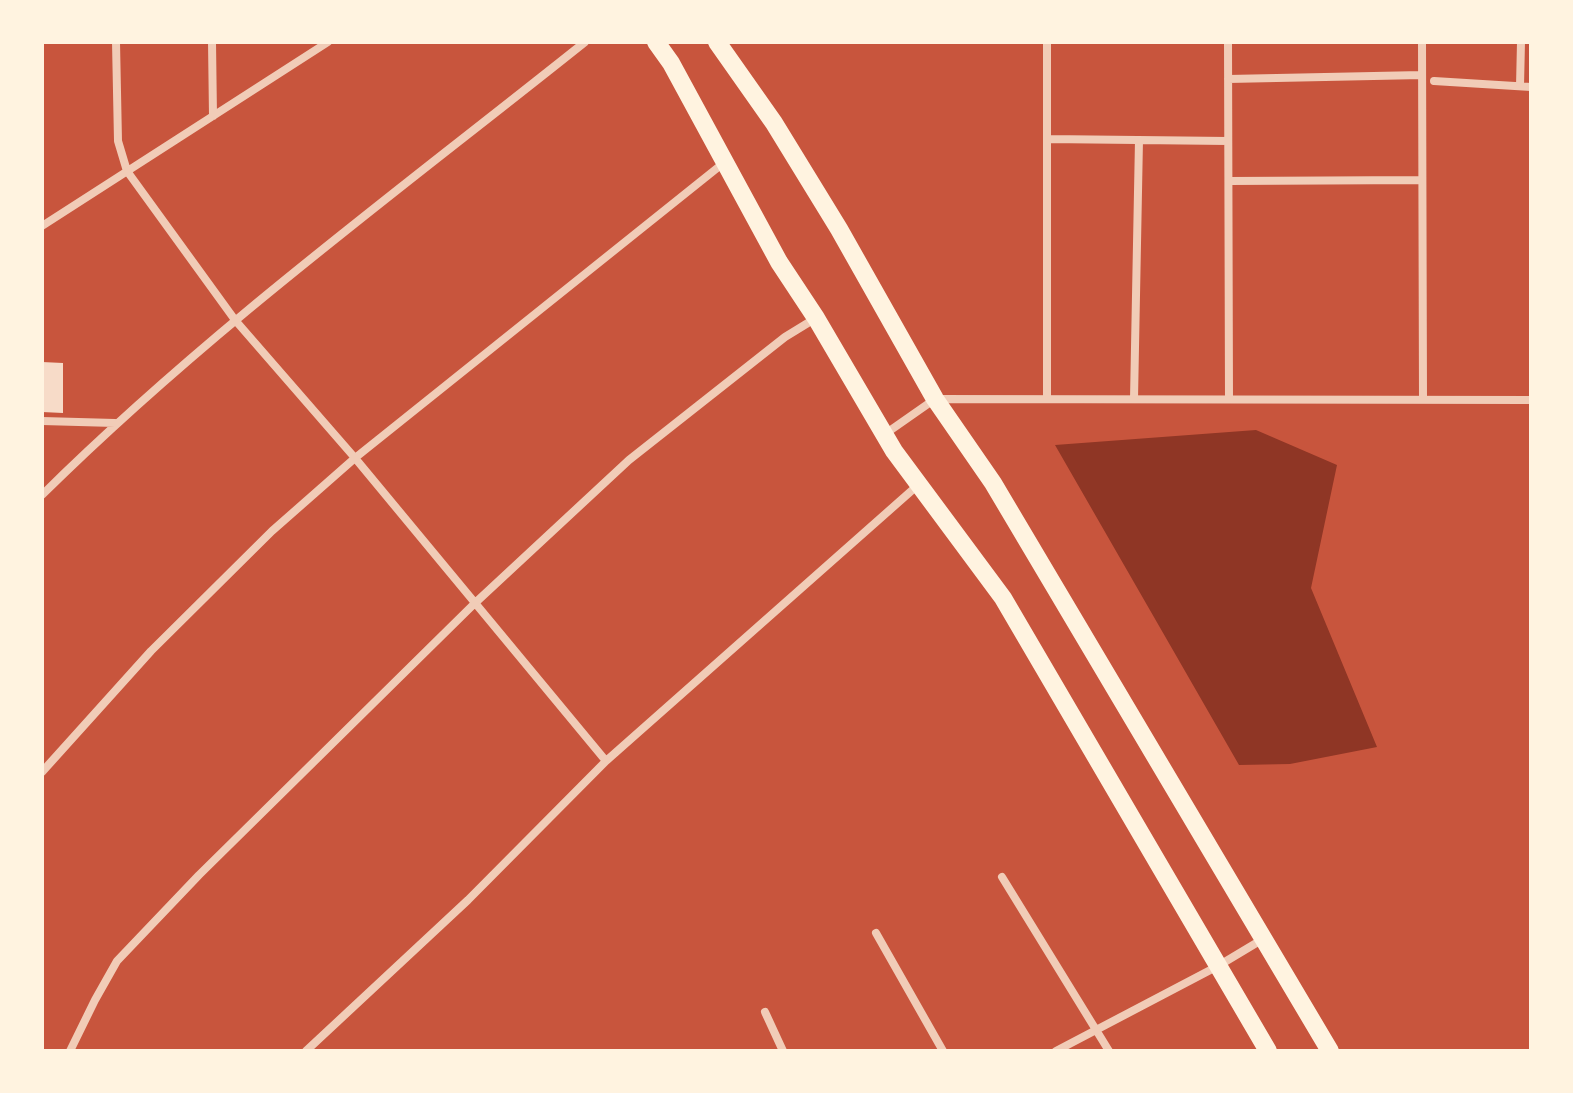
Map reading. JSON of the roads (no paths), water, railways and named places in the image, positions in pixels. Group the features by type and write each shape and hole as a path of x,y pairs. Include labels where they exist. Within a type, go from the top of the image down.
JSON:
{"main road":[{"path":"656,42 726,161 779,262 816,318 884,435 1003,598 1268,1051"},
{"path":"717,42 774,123 839,229 935,399 993,483 1330,1051"}],"street":[{"path":"116,42 118,141 127,171 235,320 355,458 606,761"},
{"path":"212,42 213,116"},
{"path":"42,226 328,42"},
{"path":"42,495 115,423 235,320 585,42"},
{"path":"1047,42 1047,399"},
{"path":"1228,42 1229,399"},
{"path":"1422,42 1423,400"},
{"path":"1520,86 1521,42"},
{"path":"1228,79 1422,75"},
{"path":"1434,81 1531,87"},
{"path":"1047,139 1228,141"},
{"path":"1134,399 1139,140"},
{"path":"42,772 151,651 272,531 355,458 726,161"},
{"path":"1229,181 1421,180"},
{"path":"70,1051 117,961 199,875 474,604 629,460 785,337 816,318"},
{"path":"884,435 935,399 1531,400"},
{"path":"42,421 115,423"},
{"path":"306,1051 447,920 606,761 919,484"},
{"path":"1002,877 1109,1051"},
{"path":"876,933 943,1051"},
{"path":"1056,1051 1263,939"},
{"path":"765,1012 783,1051"}]}
